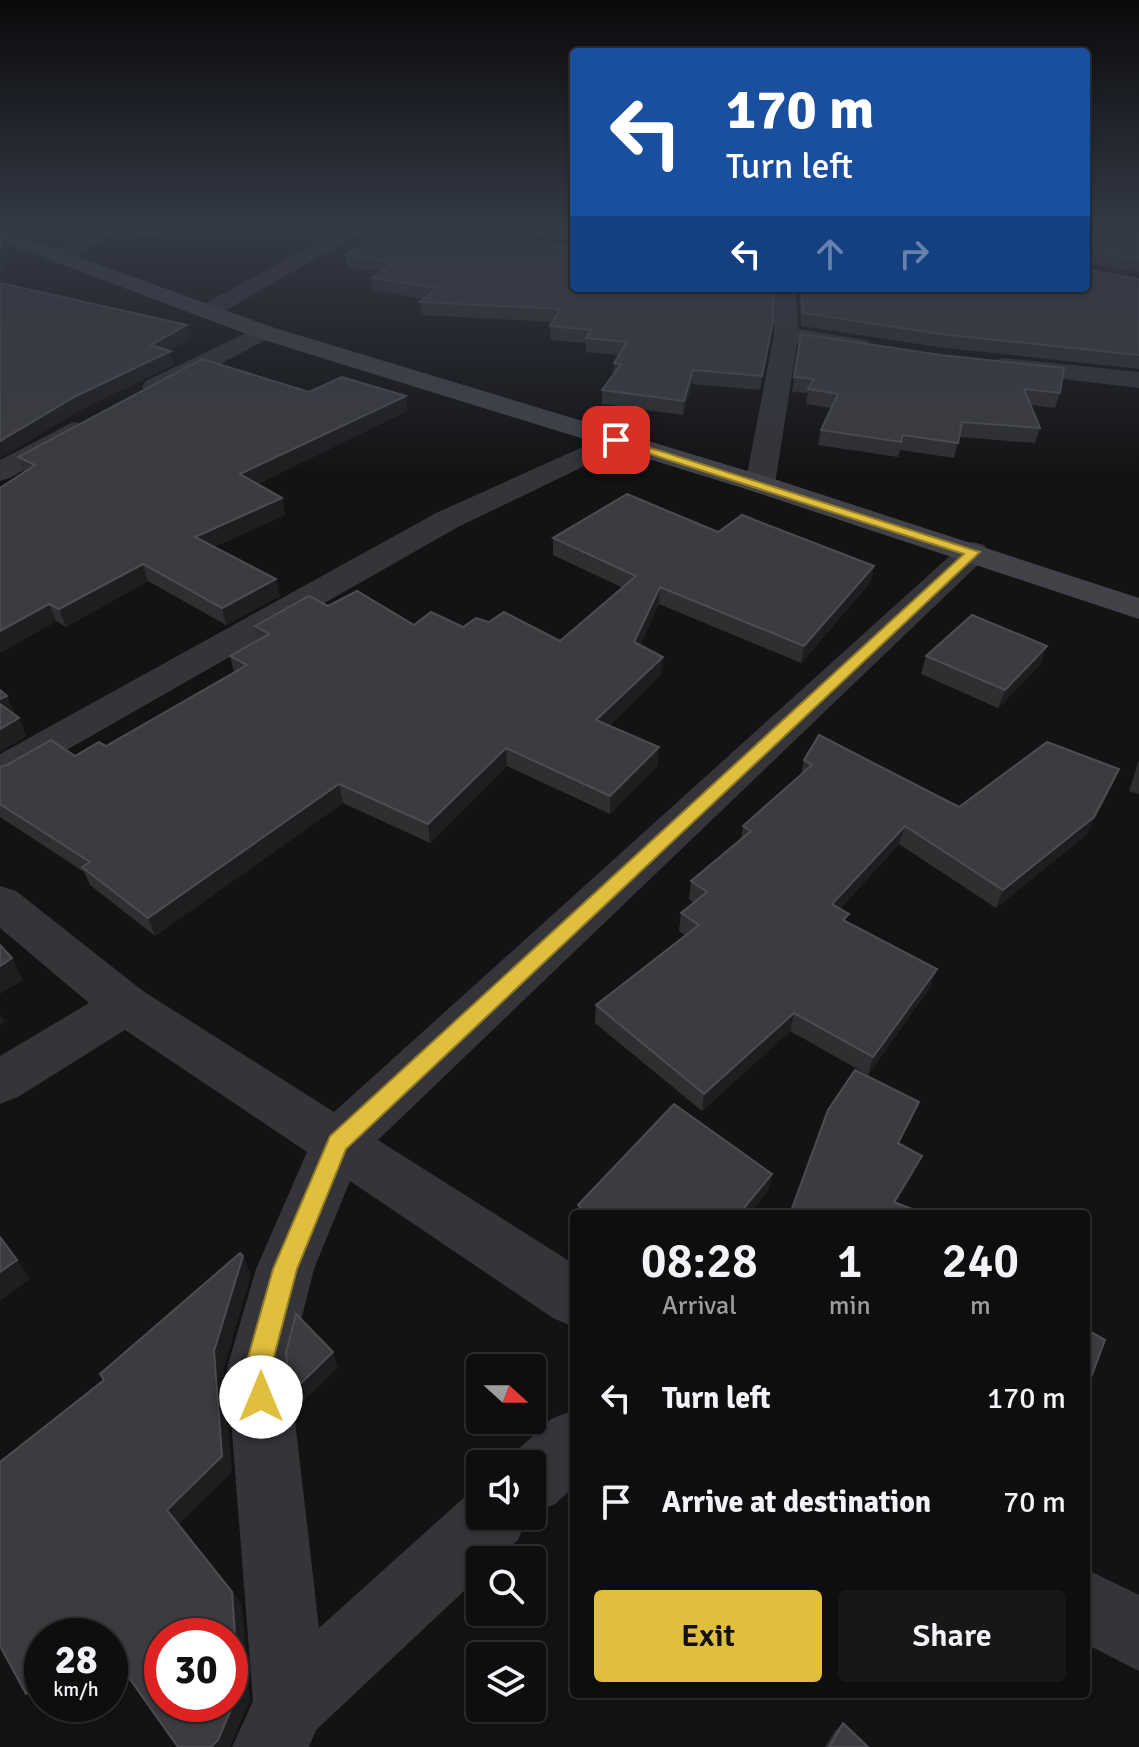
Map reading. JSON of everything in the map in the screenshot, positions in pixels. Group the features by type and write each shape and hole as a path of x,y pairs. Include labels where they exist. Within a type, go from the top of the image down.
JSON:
{"street":[{"path":"208,311 263,332 973,552 1139,609"},
{"path":"760,484 786,335 785,311"},
{"path":"135,397 263,332"},
{"path":"786,335 877,349"},
{"path":"983,363 1139,380"},
{"path":"0,472 92,419"},
{"path":"0,771 447,520 616,440"},
{"path":"280,1726 258,1368 285,1269 338,1143 973,552"},
{"path":"0,903 126,1005 570,1295"},
{"path":"0,1082 126,1005"},
{"path":"546,1468 570,1446"},
{"path":"280,1726 480,1530"},
{"path":"1090,1606 1139,1635"}],"building":[{"path":"0,311 123,311 187,325 151,345 171,351 76,396 0,441"},
{"path":"560,311 773,311 762,376 693,370 684,401 602,390 621,364 614,363 627,342 586,338 591,330 550,326"},
{"path":"803,311 1139,311 1139,355 941,334 803,313"},
{"path":"801,334 941,355 1064,368 1060,393 1024,389 1040,428 962,422 958,443 903,435 901,442 821,430 838,394 808,389 814,379 794,377"},
{"path":"202,359 309,392 342,377 406,396 240,474 282,498 195,537 276,579 222,608 143,564 59,609 49,604 0,631 0,488 35,465 18,457"},
{"path":"627,494 718,532 742,515 874,566 804,646 660,587 634,642 663,657 596,720 659,747 610,796 506,748 428,824 339,784 148,918 82,867 90,862 0,804 0,767 51,740 75,756 99,742 106,746 247,665 230,656 269,634 255,626 309,596 328,606 357,591 414,625 431,612 463,627 476,618 489,622 504,612 560,641 636,576 553,538"},
{"path":"972,615 1047,646 1005,690 926,656"},
{"path":"0,704 19,718 0,729"},
{"path":"819,735 959,807 1047,742 1119,769 1094,817 1003,890 905,826 832,904 849,914 843,920 937,969 873,1057 794,1013 704,1094 596,1005 699,925 681,913 707,892 691,881 751,831 743,826 812,765 804,760"},
{"path":"0,945 12,958 0,966"},
{"path":"855,1070 919,1102 898,1143 922,1156 894,1202 914,1210 791,1210 828,1110"},
{"path":"674,1104 772,1174 742,1210 584,1210 578,1205"},
{"path":"0,1237 17,1260 0,1272"},
{"path":"240,1253 243,1256 214,1351 222,1456 167,1510 232,1592 234,1618 144,1618 144,1699 128,1676 128,1618 24,1618 24,1690 0,1646 0,1462 104,1380 100,1374"},
{"path":"296,1314 333,1352 290,1394 286,1353"},
{"path":"1090,1331 1105,1340 1090,1380"},
{"path":"160,1722 226,1722 218,1740 211,1747 178,1747"},
{"path":"843,1723 868,1747 829,1747"}],"route":[{"path":"261,1397 258,1368 285,1269 338,1143 973,552 616,440"}]}
